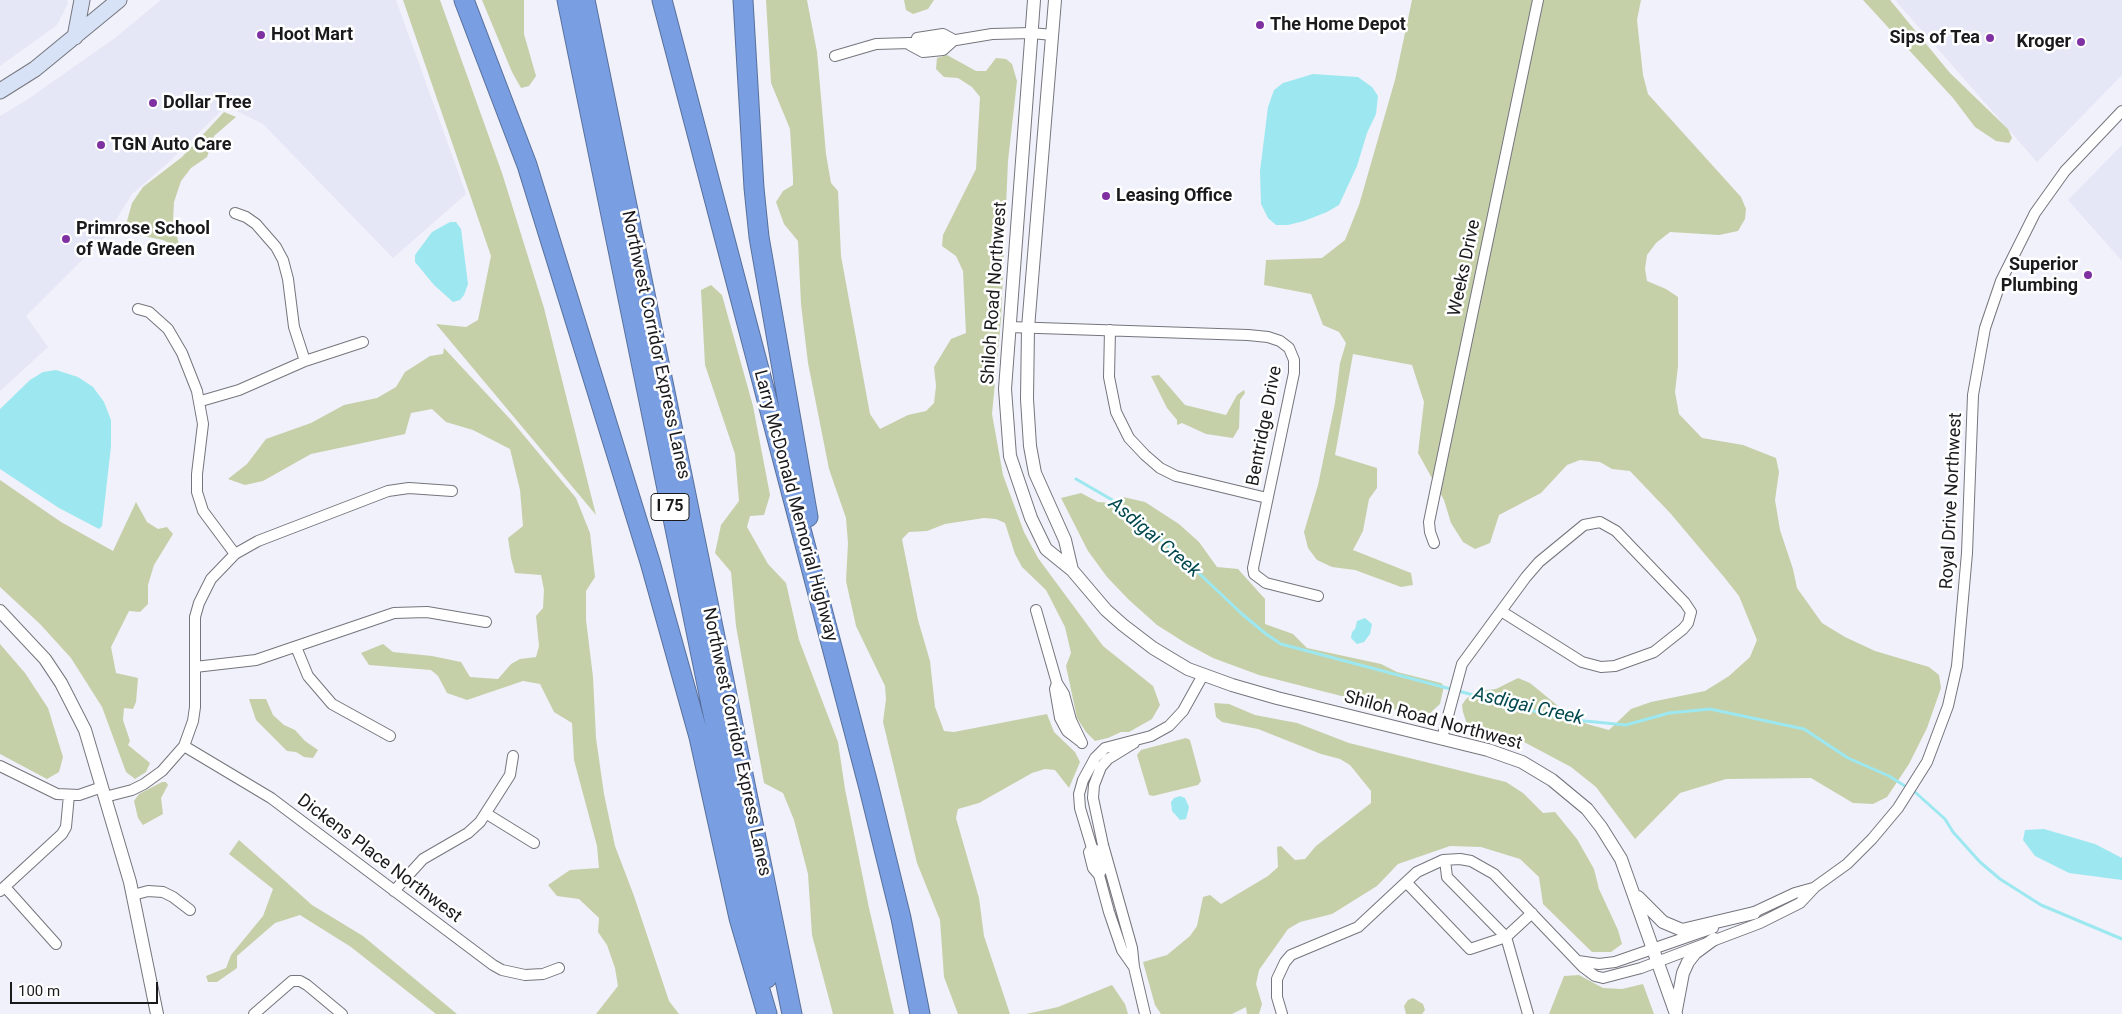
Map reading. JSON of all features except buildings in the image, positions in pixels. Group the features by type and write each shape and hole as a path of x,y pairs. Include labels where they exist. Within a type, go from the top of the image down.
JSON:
{"highway":[{"path":"464,0 527,165 650,562 699,737 739,918 767,1014"},
{"name":"I 75","path":"566,0 774,1014"},
{"name":"Northwest Corridor Express Lanes","path":"585,0 792,1014"},
{"name":"Larry McDonald Memorial Highway","path":"662,0 813,573 899,909 920,1014"},
{"path":"743,0 754,188 759,237 804,484 813,573"}],"main road":[{"path":"75,37 82,0"},
{"path":"0,91 35,68 75,37 109,2"}],"street":[{"name":"Shiloh Road Northwest","path":"1034,0 1005,389 1010,456 1031,518 1046,549 1072,570 1106,610 1123,625 1166,657 1203,675 1277,698 1442,738 1522,762 1570,793 1587,809 1613,844 1635,894 1676,1013"},
{"name":"Shiloh Road Northwest","path":"1055,0 1028,328 1030,446 1035,473 1064,540 1072,570"},
{"name":"Weeks Drive","path":"1434,542 1430,532 1430,522 1436,488 1538,0"},
{"path":"835,56 876,44 908,44 923,52 943,50 954,40 992,34 1031,33 1053,35"},
{"path":"908,44 918,38 943,34 954,40"},
{"name":"Royal Drive Northwest","path":"1578,961 1589,973 1603,978 1623,974 1773,917 1800,903 1815,887 1847,864 1872,839 1898,808 1932,749 1948,706 1958,660 1967,553 1973,395 1985,328 2001,281 2035,213 2066,171 2122,111"},
{"path":"235,213 246,217 256,224 266,234 284,260 294,327 306,361"},
{"path":"138,309 149,312 168,328 182,353 200,401 202,435 196,474 197,492 203,510 235,554"},
{"name":"Bentridge Drive","path":"1009,327 1268,337 1280,341 1288,348 1294,360 1294,373 1253,562 1254,574 1266,583 1318,596"},
{"path":"1110,330 1110,377 1116,412 1129,438 1160,468 1176,476 1267,498"},
{"path":"200,401 239,390 306,361 363,342"},
{"path":"0,766 44,789 69,795 132,790 144,784 162,771 184,746 193,721 195,706 194,632 199,604 212,579 235,554 258,541 388,491 408,488 452,491"},
{"path":"1442,738 1462,664 1501,611 1539,562 1584,525 1600,522 1616,531 1685,603 1691,612 1688,622 1683,629 1654,652 1615,666 1601,667 1582,662 1501,611"},
{"path":"1036,610 1057,683 1064,694 1071,720 1082,743 1067,731 1060,718 1055,689 1057,683"},
{"path":"0,611 45,659 62,683 85,730 133,895 156,1014"},
{"path":"195,667 256,660 364,621 394,613 427,612 486,622"},
{"path":"296,647 308,676 332,704 390,736"},
{"path":"1145,1014 1134,967 1132,948 1103,845 1093,798 1094,785 1101,767 1108,759 1137,741 1160,731 1176,719 1203,675"},
{"path":"1134,967 1122,950 1099,874 1102,869 1097,851 1092,848 1080,808 1079,794 1083,780 1095,758 1104,748 1119,743 1137,741"},
{"name":"Dickens Place Northwest","path":"184,746 271,798 502,970 533,976 559,968"},
{"path":"394,891 423,859 468,833 487,814 510,775 513,756"},
{"path":"56,944 2,889 62,834 66,827 69,795"},
{"path":"487,814 534,843"},
{"path":"1282,1014 1277,997 1277,979 1285,962 1300,949 1337,938 1358,927 1368,920 1406,882 1430,864 1445,860 1460,859 1483,866 1494,874 1578,961"},
{"path":"1445,860 1447,878 1506,937 1528,1014"},
{"path":"1406,882 1470,949 1506,937 1532,913"},
{"name":"Royal Drive Northwest","path":"1578,961 1607,964 1754,913 1795,893 1815,887"},
{"path":"133,895 148,891 163,892 190,910"},
{"path":"1635,894 1663,922 1682,930 1754,913"},
{"path":"1676,1013 1683,973 1688,962 1695,953 1714,939"},
{"path":"254,1014 292,981 300,981 342,1014"}],"shaded area":[{"path":"0,0 67,0 68,3 57,25 0,66"},
{"path":"161,0 396,0 466,194 393,258 263,124 226,106 169,162 132,194 106,236 26,316 48,347 0,391 0,116 28,99 115,38"},
{"path":"1895,0 2122,0 2122,75 2037,162"},
{"path":"2122,145 2122,261 2068,200"}],"green space":[{"path":"403,0 440,0 502,173 544,308 596,515 436,324 466,327 478,320 491,256"},
{"path":"482,0 524,0 524,34 536,76 529,86 521,88 512,72"},
{"path":"766,0 807,0 817,52 826,154 831,183 838,191 841,256 870,414 880,429 908,415 926,411 934,403 936,386 934,367 951,339 966,333 963,271 956,256 942,246 943,235 976,169 980,97 972,87 958,78 944,77 936,69 937,58 947,55 976,71 986,71 996,58 1006,59 1012,64 1017,81 1008,161 1001,319 992,414 1003,475 1024,532 1038,558 1103,646 1153,686 1160,705 1152,719 1129,732 1121,732 1095,741 1086,732 1077,718 1066,666 1071,653 1065,627 1046,590 1022,567 1015,554 1005,523 996,519 984,518 945,524 927,531 909,532 902,539 918,620 930,661 935,707 944,731 954,732 1047,714 1054,732 1075,752 1080,762 1069,788 1055,770 1045,769 1032,773 979,803 958,809 956,818 979,898 984,936 1010,1014 958,1014 944,977 940,920 917,863 883,722 886,699 885,686 856,626 846,581 848,543 846,518 829,469 808,363 801,304 798,241 784,224 776,202 783,191 793,185 793,178 790,129 771,83"},
{"path":"904,0 934,0 928,9 913,14 906,10"},
{"path":"1412,0 1641,0 1637,20 1643,75 1648,94 1741,197 1746,209 1745,219 1738,231 1719,235 1670,232 1656,243 1647,255 1645,269 1647,281 1666,289 1678,297 1678,366 1675,392 1679,414 1702,438 1743,445 1776,458 1779,472 1775,500 1780,530 1793,569 1797,588 1822,623 1845,637 1875,651 1929,667 1939,675 1941,688 1927,728 1909,764 1887,797 1873,804 1853,803 1811,778 1726,779 1680,793 1635,839 1596,787 1571,767 1509,734 1467,724 1462,705 1466,699 1477,691 1496,689 1518,678 1530,683 1569,715 1587,724 1609,730 1631,709 1651,702 1705,691 1729,676 1750,657 1757,640 1739,596 1671,514 1630,471 1612,469 1600,462 1580,460 1567,465 1541,493 1499,515 1490,543 1475,549 1463,542 1451,523 1444,500 1418,453 1424,402 1412,365 1353,354 1335,455 1377,468 1377,488 1369,499 1363,531 1353,550 1411,573 1413,585 1401,587 1355,570 1332,567 1317,560 1308,548 1304,532 1318,485 1335,403 1340,363 1346,343 1339,332 1323,325 1311,294 1264,285 1266,260 1322,258 1345,240 1359,205 1395,80"},
{"path":"1863,0 1890,0 1950,73 2008,129 2012,138 2009,143 1996,141 1975,127 1953,98"},
{"path":"224,112 236,117 214,136 207,157 191,168 181,181 174,202 173,222 180,248 163,240 124,232 132,203 143,187 182,157"},
{"path":"711,285 722,295 753,406 770,495 764,515 750,516 747,527 768,564 786,583 799,640 838,742 845,789 869,908 894,1014 833,1014 812,935 808,874 794,820 783,793 764,783 736,626 731,572 715,553 721,525 739,501 735,454 705,365 701,290"},
{"path":"444,348 511,420 576,498 590,533 595,577 586,591 586,620 593,677 596,738 604,794 615,846 669,1001 679,1014 596,1014 618,986 615,968 607,945 598,932 599,918 579,899 557,896 548,885 570,870 599,868 597,846 574,760 572,723 554,712 540,684 523,681 467,700 447,693 438,676 431,670 369,665 361,653 383,644 393,652 432,656 461,662 470,677 498,679 511,664 520,659 536,657 539,646 536,616 543,608 544,590 541,575 515,573 511,558 508,538 523,526 520,490 510,449 473,430 446,422 432,409 411,413 405,434 311,454 263,481 245,485 228,479 247,464 266,439 311,423 344,405 377,398 396,387 405,372 430,356 443,354"},
{"path":"1159,375 1185,405 1226,415 1237,395 1244,390 1245,393 1240,400 1239,428 1233,438 1206,434 1182,423 1177,425 1177,420 1167,408 1151,376"},
{"path":"0,480 61,522 113,551 136,502 147,522 158,529 167,527 173,534 154,565 148,585 148,604 140,612 129,611 111,647 116,673 138,678 136,702 133,709 124,708 123,720 130,741 128,745 150,763 146,772 135,779 126,772 102,707 71,658 40,624 0,587"},
{"path":"1081,493 1098,502 1112,503 1123,497 1145,502 1179,524 1199,542 1217,567 1238,569 1265,599 1265,624 1293,634 1307,648 1381,664 1397,672 1441,683 1444,686 1440,704 1430,713 1416,715 1259,675 1213,658 1187,644 1157,625 1128,599 1107,577 1088,551 1061,498"},
{"path":"0,644 25,673 48,708 63,757 59,772 47,779 0,754"},
{"path":"249,699 266,699 273,715 284,725 295,730 305,741 318,750 313,758 287,751 256,720"},
{"path":"1214,703 1229,704 1255,715 1297,723 1349,743 1506,782 1523,793 1543,813 1555,812 1577,839 1594,869 1599,889 1618,930 1622,944 1611,952 1592,952 1543,904 1539,877 1520,859 1481,847 1450,846 1398,864 1377,886 1332,914 1300,922 1288,929 1259,970 1256,984 1262,1004 1259,1014 1247,1014 1246,1007 1232,1014 1161,1014 1155,1005 1143,962 1167,955 1190,936 1197,926 1203,897 1210,895 1221,904 1268,876 1278,867 1277,847 1281,846 1295,860 1305,859 1316,846 1371,803 1371,791 1350,765 1340,759 1321,754 1258,729 1222,722 1216,717"},
{"path":"1186,738 1190,740 1201,781 1198,785 1153,796 1149,795 1137,755 1141,750"},
{"path":"162,782 166,782 168,785 161,798 163,814 143,825 138,818 134,801 139,794"},
{"path":"239,840 312,905 363,936 457,1014 436,1014 351,947 300,915 275,923 237,956 237,968 217,982 208,982 206,976 226,968 231,955 263,916 273,889 229,854"},
{"path":"1579,975 1603,988 1622,989 1643,984 1654,1014 1549,1014 1564,976"},
{"path":"1112,985 1125,1004 1128,1014 1026,1014 1058,1007"},
{"path":"1413,998 1423,1004 1425,1010 1422,1014 1406,1014 1404,1006 1408,1000"}],"water":[{"path":"1313,74 1358,77 1372,87 1378,96 1376,114 1367,133 1357,166 1339,205 1304,221 1288,225 1276,225 1268,218 1261,204 1260,171 1268,107 1274,90 1283,83"},
{"path":"450,222 456,222 461,229 468,284 460,300 453,302 434,285 415,262 415,255 432,232"},
{"path":"56,370 78,377 93,387 104,402 111,420 111,446 102,526 99,529 59,508 0,469 0,409 30,380 43,372"},
{"path":"1365,618 1372,624 1370,634 1364,642 1357,644 1351,638 1352,632 1357,621"},
{"path":"1180,796 1185,798 1189,807 1186,819 1180,820 1172,811 1171,802 1174,798"},
{"path":"2044,829 2095,844 2122,858 2122,880 2069,873 2035,856 2023,840 2025,830"}],"waterway":[{"name":"Asdigai Creek","path":"1076,479 1121,505 1186,561 1242,614 1281,644 1564,719 1626,725 1669,713 1710,709 1804,729 1848,758 1889,776 1916,793 1945,819 1953,832 1980,862 2000,879 2041,905 2122,939"}],"place":[{"name":"The Home Depot","path":"1260,25"},
{"name":"Hoot Mart","path":"261,35"},
{"name":"Sips of Tea","path":"1990,38"},
{"name":"Kroger","path":"2081,42"},
{"name":"Dollar Tree","path":"153,103"},
{"name":"TGN Auto Care","path":"101,145"},
{"name":"Leasing Office","path":"1106,196"},
{"name":"Primrose School of Wade Green","path":"66,239"},
{"name":"Superior Plumbing","path":"2088,275"}]}
